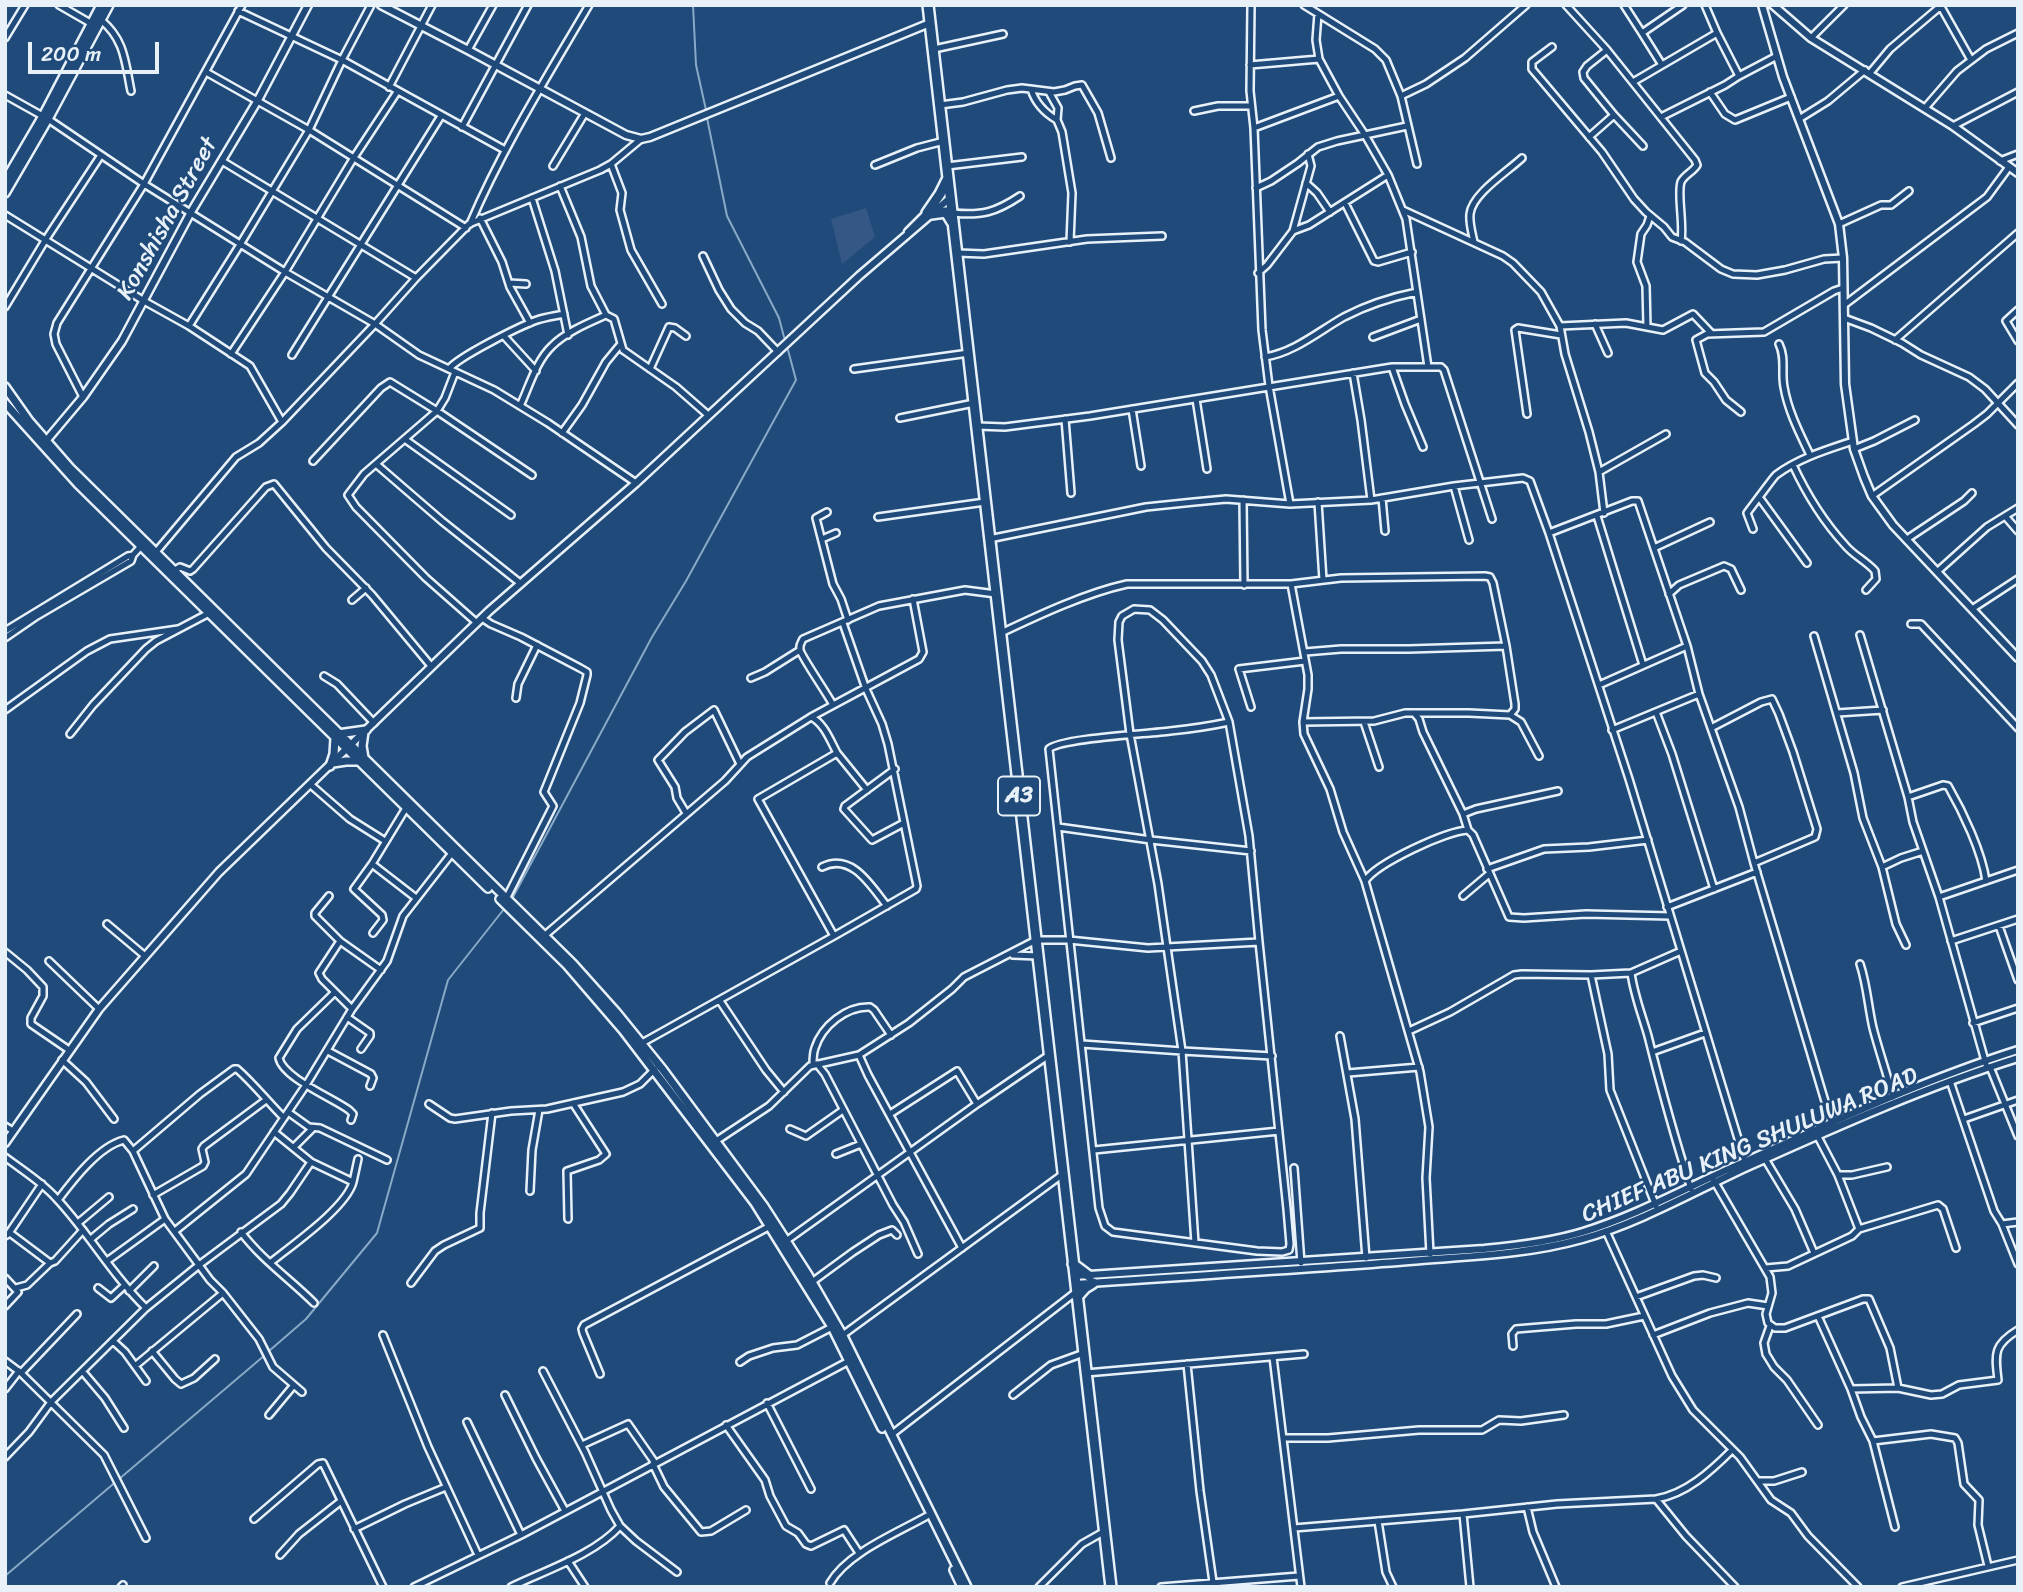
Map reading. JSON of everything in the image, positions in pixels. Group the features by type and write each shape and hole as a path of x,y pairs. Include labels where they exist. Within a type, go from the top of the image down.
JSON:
{"highway":[{"name":"A3","path":"928,5 1111,1587"},
{"path":"929,214 940,194 947,170"},
{"path":"929,214 946,212 954,225"},
{"path":"1073,1264 1091,1280 1084,1288 1076,1287"}],"main road":[{"path":"5,193 102,5"},
{"path":"5,181 109,5"},
{"path":"5,387 46,441 144,544 336,736 544,936 642,1043 716,1141 772,1225 840,1337 849,1361 892,1439 962,1587"},
{"path":"5,403 61,467 156,552 211,612"},
{"path":"336,736 365,731 361,760 406,808 567,965 655,1069 786,1241 812,1282 967,1587"},
{"path":"336,736 331,765 361,760"}],"street":[{"path":"5,38 25,5"},
{"path":"59,5 92,24"},
{"name":"Konshisha Street","path":"46,441 113,356 191,212 258,100 308,5"},
{"path":"189,326 309,130 371,5"},
{"path":"381,5 626,135 641,139"},
{"path":"389,87 432,5"},
{"path":"468,50 492,5"},
{"path":"462,127 528,5"},
{"path":"468,226 505,150 589,5"},
{"path":"1251,5 1251,106 1258,273 1269,386 1290,504"},
{"path":"1304,5 1381,54 1386,60 1401,96 1417,164"},
{"path":"1401,96 1426,84 1465,58 1526,5"},
{"path":"1577,5 1569,7 1689,150 1697,165 1681,184 1681,241"},
{"path":"1624,5 1662,65"},
{"path":"1642,33 1683,5"},
{"path":"1706,5 1739,76"},
{"path":"1762,5 1791,97 1839,224 1843,258 1845,384 1854,449 1872,496 1907,539 2018,658"},
{"path":"1773,5 1811,38 1953,126 2018,173"},
{"path":"1811,38 1844,5"},
{"path":"1799,119 1867,71 1941,6 1971,60"},
{"path":"83,397 56,344 54,330 144,184 240,8 342,60 505,150"},
{"path":"1318,14 1315,40 1320,59 1339,96 1388,175 1404,210 1428,367"},
{"path":"101,20 113,30 122,48 131,91"},
{"path":"156,552 236,457 259,443 282,422 468,226 480,218 611,164 641,139 754,96 930,23"},
{"path":"1633,82 1717,33"},
{"path":"1925,108 1953,74 1996,43 2018,33"},
{"path":"934,49 1003,34"},
{"path":"1552,47 1531,65 1618,174 1650,219 1664,227 1672,237 1727,272 1745,275 1769,273 1824,259 1843,258"},
{"path":"1607,50 1587,66 1583,72 1584,78 1643,146"},
{"path":"1661,117 1777,56"},
{"path":"1250,65 1320,59"},
{"path":"206,72 258,100 352,159 468,226"},
{"path":"940,105 1007,90 1031,89 1049,92 1079,85 1085,88 1098,113 1111,158"},
{"path":"1031,89 1040,105 1057,120"},
{"path":"231,354 285,272 352,159 397,92"},
{"path":"1049,92 1058,108 1057,120 1062,132 1072,193 1070,242"},
{"path":"1710,92 1725,114 1735,120 1791,97"},
{"path":"1953,126 2018,92"},
{"path":"5,95 45,117 144,184 285,272 375,324 419,355 494,390 636,483"},
{"path":"1254,128 1339,96"},
{"path":"1194,111 1218,106 1251,106"},
{"path":"552,166 585,113"},
{"path":"1589,137 1614,115"},
{"path":"292,355 441,116"},
{"path":"1256,188 1280,175 1318,147 1407,126"},
{"path":"875,164 944,141"},
{"path":"2000,161 2018,154"},
{"path":"5,307 101,155"},
{"path":"1258,273 1293,231 1311,166 1308,155"},
{"path":"947,170 1022,157"},
{"path":"1474,242 1470,216 1476,201 1522,158"},
{"path":"222,161 416,278"},
{"path":"611,164 622,193 620,210 631,250 662,304"},
{"path":"1844,304 1987,197 2008,167"},
{"path":"1293,231 1309,225 1388,175"},
{"path":"1306,183 1330,212"},
{"path":"560,186 581,237 591,286 606,315 614,319 623,350 676,387 708,415"},
{"path":"1839,224 1881,205 1891,205 1909,191"},
{"path":"5,1143 99,1009 219,872 480,620 636,483 950,195"},
{"path":"953,213 974,215 1004,207 1020,196"},
{"path":"532,198 552,262 568,334"},
{"path":"1345,202 1374,261 1412,252"},
{"path":"1404,210 1513,263 1541,292 1560,326 1565,354 1599,472 1604,513"},
{"path":"5,215 189,326 253,370 282,422"},
{"path":"480,218 530,323"},
{"path":"1647,327 1646,286 1637,262 1641,234 1650,219"},
{"path":"1895,340 2018,233"},
{"path":"957,253 984,254 1111,237 1161,236"},
{"path":"703,256 731,309 778,352"},
{"path":"509,283 526,284"},
{"path":"1741,412 1726,400 1705,373 1695,342 1699,337 1764,332 1843,288"},
{"path":"1265,357 1278,355 1362,309 1418,292"},
{"path":"2018,310 2006,321 2018,341"},
{"path":"506,899 553,806 544,792 580,703 587,672 537,645 480,620 426,578 350,500 349,491 437,411 445,398 452,370 458,361 530,323 564,314"},
{"path":"1560,326 1626,323 1665,330 1693,314 1712,334"},
{"path":"520,406 550,348 568,334 606,315"},
{"path":"1844,318 1871,328 1969,377 1985,389 2018,425"},
{"path":"1373,337 1421,319"},
{"path":"1595,324 1608,353"},
{"path":"650,369 668,327 686,336"},
{"path":"1527,414 1515,330 1528,329 1561,335"},
{"path":"504,336 536,371"},
{"path":"1779,344 1783,352 1781,370 1784,389 1810,455"},
{"path":"562,433 582,405 606,362 620,345"},
{"path":"854,369 969,353"},
{"path":"1392,367 1423,447"},
{"path":"977,426 1005,426 1065,419 1392,367 1441,367 1492,519"},
{"path":"1353,373 1371,500"},
{"path":"313,461 354,415 388,383 393,383 532,475"},
{"path":"1872,496 1987,414 2018,383"},
{"path":"1196,399 1208,469"},
{"path":"901,418 974,403"},
{"path":"1132,409 1141,466"},
{"path":"1065,419 1071,493"},
{"path":"1854,449 1914,420"},
{"path":"1599,472 1666,435"},
{"path":"406,440 511,516"},
{"path":"1753,529 1747,513 1774,477 1810,455 1853,441"},
{"path":"376,464 477,551 520,583"},
{"path":"1793,465 1808,494 1846,548 1875,570 1876,579 1866,590"},
{"path":"989,539 1146,507 1226,499 1290,504 1371,500 1454,486 1528,479 1549,533 1599,685 1746,1165"},
{"path":"174,570 180,567 190,571 193,569 265,487 272,484 432,666"},
{"path":"1454,486 1469,540"},
{"path":"1907,539 1972,493"},
{"path":"1759,496 1807,563"},
{"path":"1382,498 1385,531"},
{"path":"1243,500 1244,585"},
{"path":"1549,533 1638,500 1687,646 1699,694 1740,807 1754,863 1832,1125 1892,1097 1987,1065 2018,1050"},
{"path":"878,517 985,502"},
{"path":"1318,502 1323,580"},
{"path":"1938,571 1987,527 2018,508"},
{"path":"642,1043 917,887 895,769 882,724 866,689 841,599 833,584 816,517 827,512"},
{"path":"1597,516 1643,666"},
{"path":"2005,516 2018,531"},
{"path":"1654,548 1710,522"},
{"path":"822,539 836,533"},
{"path":"5,638 131,561 144,544"},
{"path":"5,631 133,555"},
{"path":"1666,587 1679,585 1724,566 1731,569 1741,590"},
{"path":"1001,634 1087,597 1127,584 1291,584 1341,578 1485,576 1493,583 1506,646 1515,704 1510,715"},
{"path":"1972,610 2018,579"},
{"path":"1291,584 1308,681 1304,734 1330,789 1343,832 1365,881 1378,920 1427,1105 1429,1127 1426,1178 1430,1256 1574,1234 1656,1205 1610,1090 1608,1054 1591,975"},
{"path":"1668,594 1679,585"},
{"path":"352,600 366,588"},
{"path":"751,678 765,673 800,650 803,639 879,606 965,590 996,594"},
{"path":"544,936 728,778 747,757 923,655 913,599"},
{"path":"1195,1242 1182,1051 1151,840 1130,734 1122,677 1118,629 1122,616 1134,609 1150,610 1179,635 1211,675 1229,722 1251,851 1272,1056 1290,1244 1289,1250 1283,1252 1128,1235 1113,1232 1105,1226 1099,1208 1048,754 1049,748 1055,745 1130,734 1170,731 1229,722"},
{"path":"70,734 93,705 146,649 211,612"},
{"path":"1911,624 1921,624 2018,728"},
{"path":"5,710 87,651 110,639 178,629"},
{"path":"1860,635 1913,822 1939,897 1973,1023 1987,1065 2018,1136"},
{"path":"1814,636 1854,773 1863,818 1882,867 1896,923 1906,945"},
{"path":"516,698 518,684 537,645"},
{"path":"1305,652 1506,646"},
{"path":"1599,685 1687,646"},
{"path":"800,650 833,705"},
{"path":"1251,706 1238,669 1306,661"},
{"path":"324,676 338,684 374,723"},
{"path":"1612,730 1699,694"},
{"path":"1712,728 1771,699 1793,752 1817,834 1754,863"},
{"path":"686,813 677,798 675,787 658,760 685,732 715,710 740,764"},
{"path":"1837,713 1883,710"},
{"path":"1656,712 1714,888"},
{"path":"1303,722 1364,722 1399,713 1421,716 1469,713 1510,715 1521,722 1539,756"},
{"path":"1421,716 1423,732 1507,913 1512,918 1586,914 1670,916"},
{"path":"814,717 837,753 867,790"},
{"path":"1364,722 1379,767"},
{"path":"834,936 758,799 837,753"},
{"path":"895,769 845,806 844,810 868,838 874,840 904,823"},
{"path":"311,785 350,819 385,841"},
{"path":"1908,797 1943,785 1948,786 1983,863 1986,881"},
{"path":"1463,814 1559,791"},
{"path":"373,933 383,917 354,889 406,808"},
{"path":"1365,881 1370,874 1414,849 1455,831 1466,822"},
{"path":"1058,827 1251,851"},
{"path":"1455,831 1468,830"},
{"path":"1464,896 1488,872 1544,849 1648,841"},
{"path":"1882,867 1923,851"},
{"path":"175,1231 242,1178 306,1085 352,1009 387,961 403,916 452,853"},
{"path":"822,867 836,863 849,865 865,878 887,906"},
{"path":"372,864 416,898"},
{"path":"1939,897 2018,870"},
{"path":"1361,872 1370,874"},
{"path":"1667,907 1757,872"},
{"path":"329,896 315,916 340,941 381,970"},
{"path":"1951,941 2018,919"},
{"path":"107,924 145,956"},
{"path":"1999,926 2018,980"},
{"path":"716,1141 756,1116 815,1064 859,1055 943,997 964,976 1036,940 1069,940 1148,948 1259,942"},
{"path":"340,941 318,973 352,1009"},
{"path":"1409,1031 1450,1012 1514,975 1631,973 1681,951"},
{"path":"5,952 43,987 44,996 31,1018 31,1024 69,1050"},
{"path":"1010,955 1038,956"},
{"path":"49,961 99,1009"},
{"path":"1860,964 1867,986 1873,1029 1892,1097"},
{"path":"1631,973 1691,1190"},
{"path":"335,992 298,1029 279,1058 282,1066 306,1085 349,1110 353,1114 351,1120"},
{"path":"720,1001 785,1092"},
{"path":"891,1035 870,1007 856,1009 838,1018 823,1032 814,1048 815,1064 823,1070 904,1222 918,1254"},
{"path":"1973,1023 2018,1008"},
{"path":"347,1017 370,1033 361,1049"},
{"path":"1652,1052 1705,1032"},
{"path":"1340,1036 1360,1158 1367,1261"},
{"path":"1082,1044 1272,1056"},
{"path":"328,1051 371,1074 373,1078 370,1086"},
{"path":"859,1055 962,1248"},
{"path":"786,1241 1049,1055"},
{"name":"CHIEF ABU KING SHULUWA ROAD","path":"1076,1287 1091,1280 1517,1252 1568,1242 1606,1231 1656,1205 1832,1125 1987,1065 2018,1058"},
{"path":"62,1060 86,1082 114,1119"},
{"path":"823,1070 825,1062"},
{"path":"1348,1073 1419,1067"},
{"path":"133,1151 200,1094 237,1069 253,1083 266,1100 286,1115 312,1129 320,1128 387,1160"},
{"path":"429,1104 455,1119 539,1110 628,1090 643,1082 655,1069"},
{"path":"890,1114 957,1071 977,1104"},
{"path":"1950,1081 1990,1200 2018,1264"},
{"path":"153,1195 203,1166 204,1146 266,1100"},
{"path":"1964,1119 2018,1100"},
{"path":"568,1219 567,1171 599,1160 606,1154 573,1103"},
{"path":"530,1191 532,1150 539,1110"},
{"path":"790,1129 806,1136 843,1110"},
{"path":"411,1283 435,1251 480,1228 492,1114"},
{"path":"5,1126 13,1131"},
{"path":"294,1147 312,1129"},
{"path":"1094,1150 1279,1131"},
{"path":"274,1132 311,1162 353,1182"},
{"path":"1816,1133 1838,1175 1859,1229"},
{"path":"58,1199 80,1172 113,1145 124,1140 133,1151 165,1219 210,1280 259,1339 273,1367 302,1392"},
{"path":"836,1154 861,1144"},
{"path":"5,1157 58,1199 127,1288 146,1308"},
{"path":"1764,1157 1794,1209 1814,1253"},
{"path":"270,1263 336,1209 347,1196 358,1159"},
{"path":"5,1457 29,1432 51,1402 146,1308 281,1204 311,1162"},
{"path":"1838,1175 1852,1175 1886,1167"},
{"path":"1294,1168 1301,1266"},
{"path":"840,1337 1063,1174"},
{"path":"1713,1180 1771,1280 1772,1293 1766,1319 1770,1325 1774,1328 1785,1328 1870,1298 1890,1348 1896,1387"},
{"path":"42,1184 7,1235 24,1242 50,1263"},
{"path":"78,1223 109,1197"},
{"path":"1766,1268 1788,1266 1852,1236 1859,1229 1933,1205 1940,1205 1943,1209 1956,1248"},
{"path":"91,1239 108,1224 133,1209"},
{"path":"107,1261 165,1219"},
{"path":"2002,1224 2018,1222"},
{"path":"600,1374 583,1333 584,1325 772,1225"},
{"path":"16,1288 27,1285 55,1261 83,1230"},
{"path":"812,1282 884,1233 892,1230 897,1236"},
{"path":"1606,1231 1672,1376 1693,1410 1745,1462 1771,1500 1791,1513 1808,1536 1858,1587"},
{"path":"242,1233 251,1246 314,1303"},
{"path":"98,1288 111,1298 154,1266"},
{"path":"1636,1297 1695,1276 1716,1278"},
{"path":"5,1278 16,1288 18,1294 5,1306"},
{"path":"892,1439 1076,1287"},
{"path":"135,1366 223,1293"},
{"path":"1653,1335 1710,1313 1740,1305 1751,1303 1768,1306"},
{"path":"5,1389 76,1314"},
{"path":"1513,1346 1512,1334 1516,1329 1606,1324 1644,1316"},
{"path":"1818,1316 1852,1389 1872,1441 1895,1527"},
{"path":"1770,1325 1764,1343 1766,1354 1818,1425"},
{"path":"740,1362 773,1348 797,1345 832,1327"},
{"path":"1852,1389 1896,1387 1931,1395 1942,1394 1962,1384 1998,1380 1995,1354 2007,1337 2018,1329"},
{"path":"383,1335 446,1487 478,1555"},
{"path":"113,1341 146,1381"},
{"path":"152,1351 181,1384 194,1378 215,1359"},
{"path":"1013,1395 1051,1365 1084,1353"},
{"path":"1086,1373 1304,1354"},
{"path":"1273,1357 1301,1587"},
{"path":"5,1361 20,1372 104,1455 146,1538"},
{"path":"414,1587 520,1535 849,1361"},
{"path":"1188,1364 1200,1492 1213,1582"},
{"path":"542,1371 582,1445 620,1525 636,1541 677,1572"},
{"path":"83,1372 105,1398 124,1428"},
{"path":"269,1415 294,1385"},
{"path":"505,1395 565,1511"},
{"path":"767,1403 811,1489"},
{"path":"1284,1438 1328,1438 1419,1430 1482,1430 1499,1420 1521,1421 1564,1415"},
{"path":"467,1422 520,1535"},
{"path":"582,1445 626,1424 654,1464 664,1487 701,1532 711,1531 746,1510"},
{"path":"726,1425 765,1480 786,1527 799,1533 806,1544 811,1546 843,1530 859,1553"},
{"path":"1872,1441 1931,1434 1955,1438 1964,1484 1979,1500 1978,1525 1988,1566"},
{"path":"1294,1528 1582,1502 1670,1497 1684,1490 1732,1450"},
{"path":"254,1519 321,1463 326,1467 383,1587"},
{"path":"1758,1481 1774,1481 1802,1472"},
{"path":"354,1529 446,1487"},
{"path":"1656,1499 1686,1536 1735,1587"},
{"path":"280,1555 299,1534 341,1501"},
{"path":"1527,1507 1533,1532 1556,1587"},
{"path":"1462,1514 1470,1587"},
{"path":"830,1583 859,1553 927,1516"},
{"path":"1378,1521 1386,1572 1392,1587"},
{"path":"511,1587 568,1561 611,1535 620,1525"},
{"path":"1039,1587 1082,1544 1105,1531"},
{"path":"1902,1587 1926,1584 2018,1560"},
{"path":"568,1561 585,1587"},
{"path":"1161,1587 1299,1576"}],"shaded area":[{"path":"866,208 875,237 842,264 831,219"}],"waterway":[{"path":"693,5 696,65 706,110"},
{"path":"707,118 727,216 779,318 784,337"},
{"path":"512,899 652,637 686,581 796,380 788,350"},
{"path":"269,1351 306,1319 377,1233 448,980 504,909"},
{"path":"5,1576 265,1355"}]}
